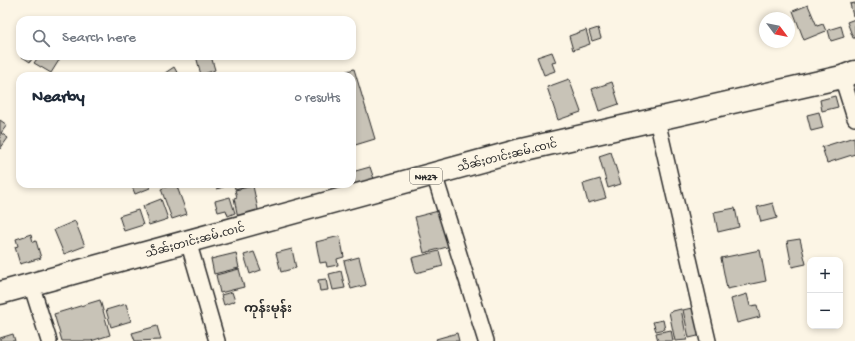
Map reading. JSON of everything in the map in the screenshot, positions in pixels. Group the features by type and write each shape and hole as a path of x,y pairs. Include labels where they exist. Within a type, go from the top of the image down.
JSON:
{"highway":[{"name":"သဵၼ်ႈတၢင်းၼမ်ႉၸၢင်","path":"0,293 517,151 657,120 848,74"}],"street":[{"path":"848,74 855,118"},
{"path":"657,120 708,341"},
{"path":"434,174 486,341"},
{"path":"188,241 217,341"},
{"path":"31,284 49,341"}],"building":[{"path":"855,3 855,15 853,16 850,4"},
{"path":"808,5 817,26 823,24 826,31 804,40 795,16 795,12 793,11"},
{"path":"855,19 855,38 853,38 847,22"},
{"path":"841,26 844,37 831,41 828,30"},
{"path":"598,28 601,38 592,41 589,31"},
{"path":"586,30 590,44 573,50 569,36"},
{"path":"552,52 556,62 552,63 555,71 544,75 537,57"},
{"path":"36,60 59,60 52,72 34,63"},
{"path":"197,60 212,60 215,70 209,72 200,72"},
{"path":"174,67 177,72 166,72"},
{"path":"354,69 355,72 344,72"},
{"path":"356,76 375,139 356,145"},
{"path":"569,79 581,112 558,120 547,87"},
{"path":"612,82 619,104 599,111 592,89"},
{"path":"835,96 838,107 822,111 820,100"},
{"path":"819,112 823,128 811,131 807,115"},
{"path":"0,120 7,125 1,133 8,138 0,149"},
{"path":"854,137 855,154 827,163 822,147"},
{"path":"611,152 621,184 608,188 599,156"},
{"path":"370,167 376,185 352,192 350,188 356,188 356,171"},
{"path":"600,179 606,198 588,203 583,184"},
{"path":"133,188 150,188 135,194"},
{"path":"177,188 187,214 172,219 161,189"},
{"path":"253,188 259,214 238,218 234,198 237,197 235,190"},
{"path":"230,197 235,213 228,216 226,210 218,212 215,201"},
{"path":"161,199 168,219 149,225 143,206"},
{"path":"773,203 777,218 761,222 757,207"},
{"path":"735,208 739,227 718,232 714,212"},
{"path":"138,210 143,225 124,231 119,216"},
{"path":"442,210 451,246 424,253 415,217"},
{"path":"75,221 85,246 64,254 54,230"},
{"path":"31,234 33,242 36,241 41,258 20,264 15,247 18,246 16,239"},
{"path":"340,236 344,257 337,259 338,265 327,267 326,262 320,263 316,242"},
{"path":"800,239 806,264 792,267 787,241"},
{"path":"292,249 296,268 281,272 276,253"},
{"path":"760,250 766,281 727,289 721,258"},
{"path":"439,251 443,266 416,273 412,258"},
{"path":"254,252 261,270 250,274 244,255"},
{"path":"236,253 239,268 214,274 211,259"},
{"path":"359,257 366,285 351,289 344,261"},
{"path":"239,269 244,287 220,293 216,275"},
{"path":"341,271 345,288 333,290 329,274"},
{"path":"326,279 328,290 320,291 318,280"},
{"path":"232,292 235,301 224,305 221,295"},
{"path":"747,294 750,306 757,305 760,317 737,323 731,299"},
{"path":"100,300 110,335 91,341 62,341 54,314"},
{"path":"126,304 131,321 111,327 106,310"},
{"path":"696,307 702,335 689,338 683,310"},
{"path":"681,309 687,340 675,341 669,312"},
{"path":"663,320 665,329 656,331 653,322"},
{"path":"157,326 161,340 135,341 132,333"},
{"path":"671,330 673,341 658,341 656,333"},
{"path":"457,333 459,341 437,341 436,339"},
{"path":"13,334 15,341 0,341 0,338"}],"district":[{"name":"ကုန်းမုန်း","path":"268,307"}]}
